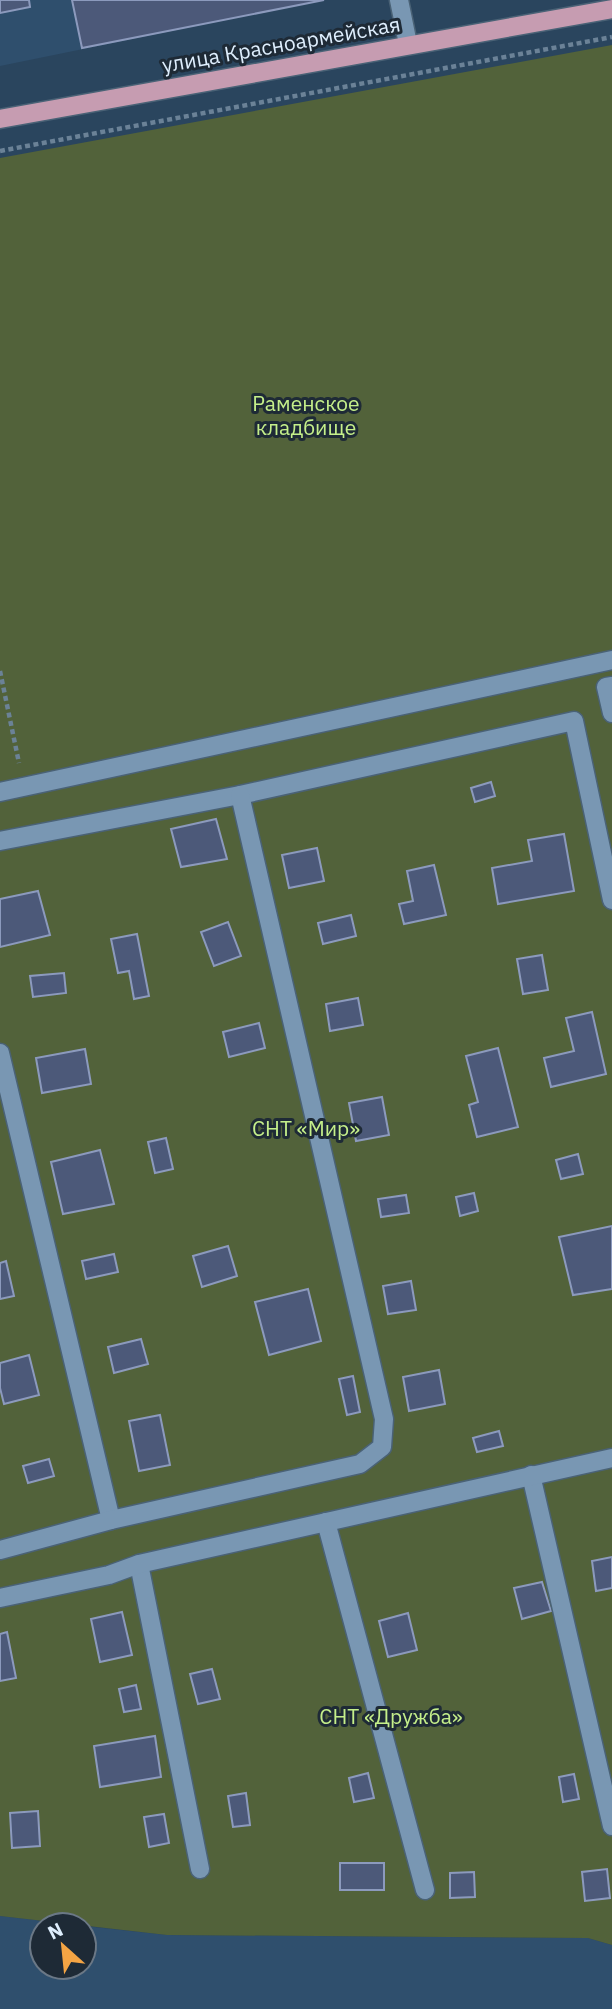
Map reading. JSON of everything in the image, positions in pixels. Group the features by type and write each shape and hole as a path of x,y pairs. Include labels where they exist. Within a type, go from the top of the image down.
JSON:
{"main road":[{"name":"улица Красноармейская","path":"0,119 602,7"}],"lane":[{"path":"399,0 408,44"},
{"path":"0,792 612,660"},
{"path":"612,686 606,687 612,713"},
{"path":"0,841 240,795 574,721 612,900"},
{"path":"0,1550 111,1520 360,1464 382,1447 384,1419 240,795"},
{"path":"0,1054 111,1520"},
{"path":"0,1598 109,1575 139,1564 612,1458"},
{"path":"531,1475 612,1826"},
{"path":"327,1522 425,1890"},
{"path":"139,1564 200,1869"}],"path":[{"path":"0,150 612,37"},
{"path":"0,671 24,786"}],"shaded area":[{"path":"0,0 324,0 0,66"},
{"path":"0,1916 28,1919 28,1981 98,1981 98,1928 167,1935 588,1938 612,1945 612,2009 0,2009"}],"green space":[{"path":"612,45 612,1945 588,1938 167,1935 98,1927 98,1911 28,1911 28,1919 0,1916 0,158"}],"building":[{"path":"0,0 29,0 30,7 0,13"},
{"path":"72,0 324,0 82,48"},
{"path":"491,782 495,796 475,802 471,788"},
{"path":"216,819 227,859 181,867 171,829"},
{"path":"564,834 574,891 498,904 492,868 532,861 528,840"},
{"path":"317,848 324,881 289,888 282,855"},
{"path":"434,865 446,915 404,924 399,904 413,901 407,871"},
{"path":"38,891 50,935 0,947 0,899"},
{"path":"351,915 356,936 323,944 318,923"},
{"path":"228,922 241,956 214,966 201,932"},
{"path":"137,934 149,996 134,999 129,971 118,973 111,939"},
{"path":"542,955 548,990 523,994 517,959"},
{"path":"64,973 66,993 33,997 30,976"},
{"path":"358,998 363,1025 330,1031 326,1004"},
{"path":"592,1012 606,1074 551,1087 544,1058 574,1051 566,1018"},
{"path":"259,1023 265,1048 229,1057 223,1032"},
{"path":"498,1048 518,1127 477,1137 469,1105 478,1102 466,1056"},
{"path":"85,1049 91,1084 42,1093 36,1058"},
{"path":"382,1097 389,1135 356,1141 349,1103"},
{"path":"166,1138 173,1169 155,1173 148,1142"},
{"path":"100,1150 114,1204 63,1214 51,1162"},
{"path":"578,1154 583,1174 561,1179 556,1160"},
{"path":"474,1193 478,1211 460,1216 456,1197"},
{"path":"406,1195 409,1213 381,1217 378,1199"},
{"path":"612,1226 612,1289 573,1295 559,1237"},
{"path":"228,1246 237,1276 202,1287 193,1256"},
{"path":"114,1254 118,1272 86,1279 82,1261"},
{"path":"6,1261 14,1296 0,1299 0,1263"},
{"path":"411,1281 416,1310 388,1314 383,1286"},
{"path":"308,1289 321,1341 269,1355 255,1302"},
{"path":"141,1339 148,1364 114,1373 108,1347"},
{"path":"29,1355 39,1395 4,1404 0,1388 0,1363"},
{"path":"439,1370 445,1404 409,1411 403,1377"},
{"path":"353,1376 360,1412 347,1415 339,1379"},
{"path":"160,1415 170,1465 139,1471 129,1421"},
{"path":"499,1431 503,1446 477,1452 473,1438"},
{"path":"49,1459 54,1476 28,1483 23,1466"},
{"path":"612,1557 612,1588 596,1591 592,1561"},
{"path":"542,1582 551,1611 522,1619 514,1588"},
{"path":"122,1612 132,1655 100,1662 91,1619"},
{"path":"408,1613 417,1650 388,1657 379,1621"},
{"path":"7,1632 16,1678 0,1681 0,1634"},
{"path":"212,1669 220,1699 198,1704 190,1674"},
{"path":"136,1685 141,1709 124,1712 119,1689"},
{"path":"155,1736 161,1777 100,1787 94,1746"},
{"path":"368,1773 374,1798 354,1802 349,1778"},
{"path":"574,1774 579,1799 563,1802 559,1777"},
{"path":"246,1793 250,1825 233,1827 228,1796"},
{"path":"38,1811 40,1846 12,1848 10,1813"},
{"path":"164,1814 169,1843 149,1847 144,1817"},
{"path":"340,1863 384,1863 384,1890 340,1890"},
{"path":"607,1869 610,1898 585,1901 582,1872"},
{"path":"474,1872 475,1897 450,1898 450,1873"}],"park label":[{"name":"Раменское кладбище","path":"306,415"},
{"name":"СНТ «Мир»","path":"306,1128"},
{"name":"СНТ «Дружба»","path":"391,1716"}]}
